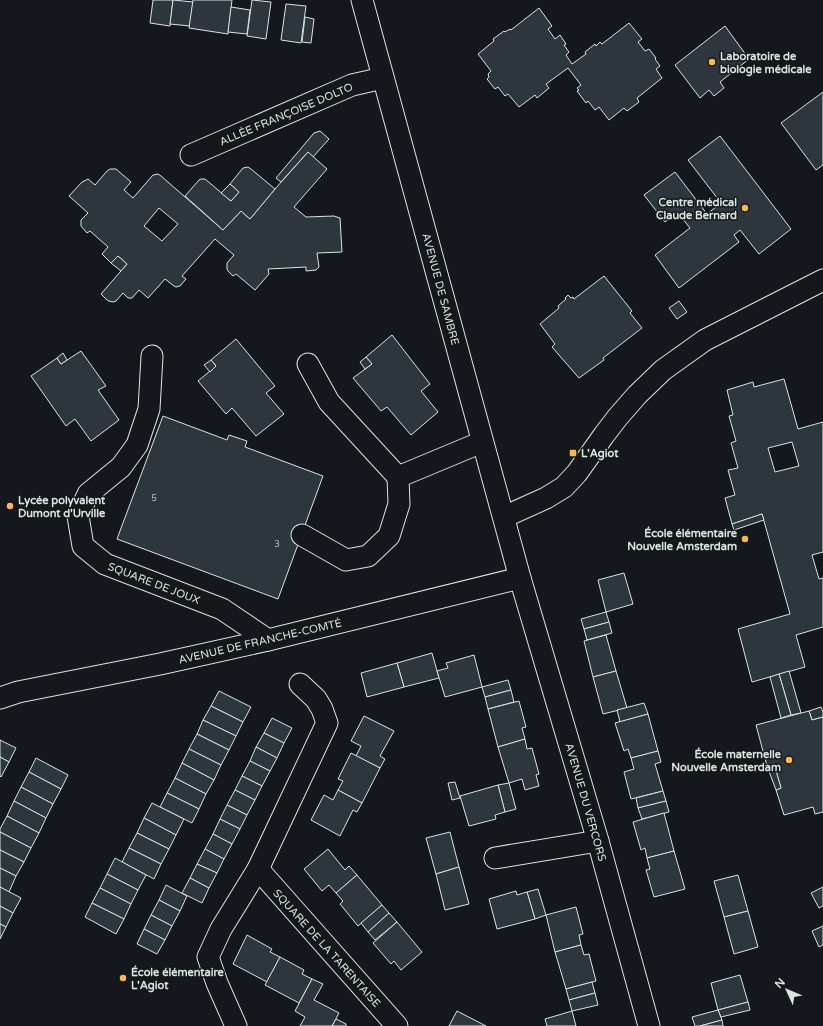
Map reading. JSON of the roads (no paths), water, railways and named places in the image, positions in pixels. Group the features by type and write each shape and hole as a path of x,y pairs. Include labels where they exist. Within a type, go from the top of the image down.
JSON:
{"street":[{"name":"AVENUE DE SAMBRE","path":"362,0 520,578"},
{"name":"ALLÉE FRANÇOISE DOLTO","path":"191,155 352,84 383,78"},
{"path":"504,517 546,498 564,487 577,473 617,418 637,395 663,370 705,340 823,280"},
{"name":"SQUARE DE JOUX","path":"152,356 149,409 137,445 121,467 88,494 78,516 83,546 105,564 222,609 268,640"},
{"path":"302,535 346,560 368,556 389,536 399,504 398,477 329,402 308,364"},
{"path":"398,477 482,442"},
{"name":"AVENUE DE FRANCHE-COMTÉ","path":"0,698 18,692 160,664 268,640 520,578"},
{"name":"AVENUE DU VERCORS","path":"520,578 598,841 649,1026"},
{"path":"236,1026 217,983 208,957 221,929 258,869 327,723 322,709 316,699 300,684"},
{"path":"495,858 598,841"},
{"name":"SQUARE DE LA TARENTAISE","path":"258,869 397,1026"}],"place":[{"name":"Laboratoire de biologie médicale","path":"712,62"},
{"name":"Centre médical Claude Bernard","path":"745,208"},
{"name":"L'Agiot","path":"573,453"},
{"name":"Lycée polyvalent Dumont d'Urville","path":"10,506"},
{"name":"École élémentaire Nouvelle Amsterdam","path":"745,539"},
{"name":"École maternelle Nouvelle Amsterdam","path":"789,760"},
{"name":"École élémentaire L'Agiot","path":"123,978"}]}
